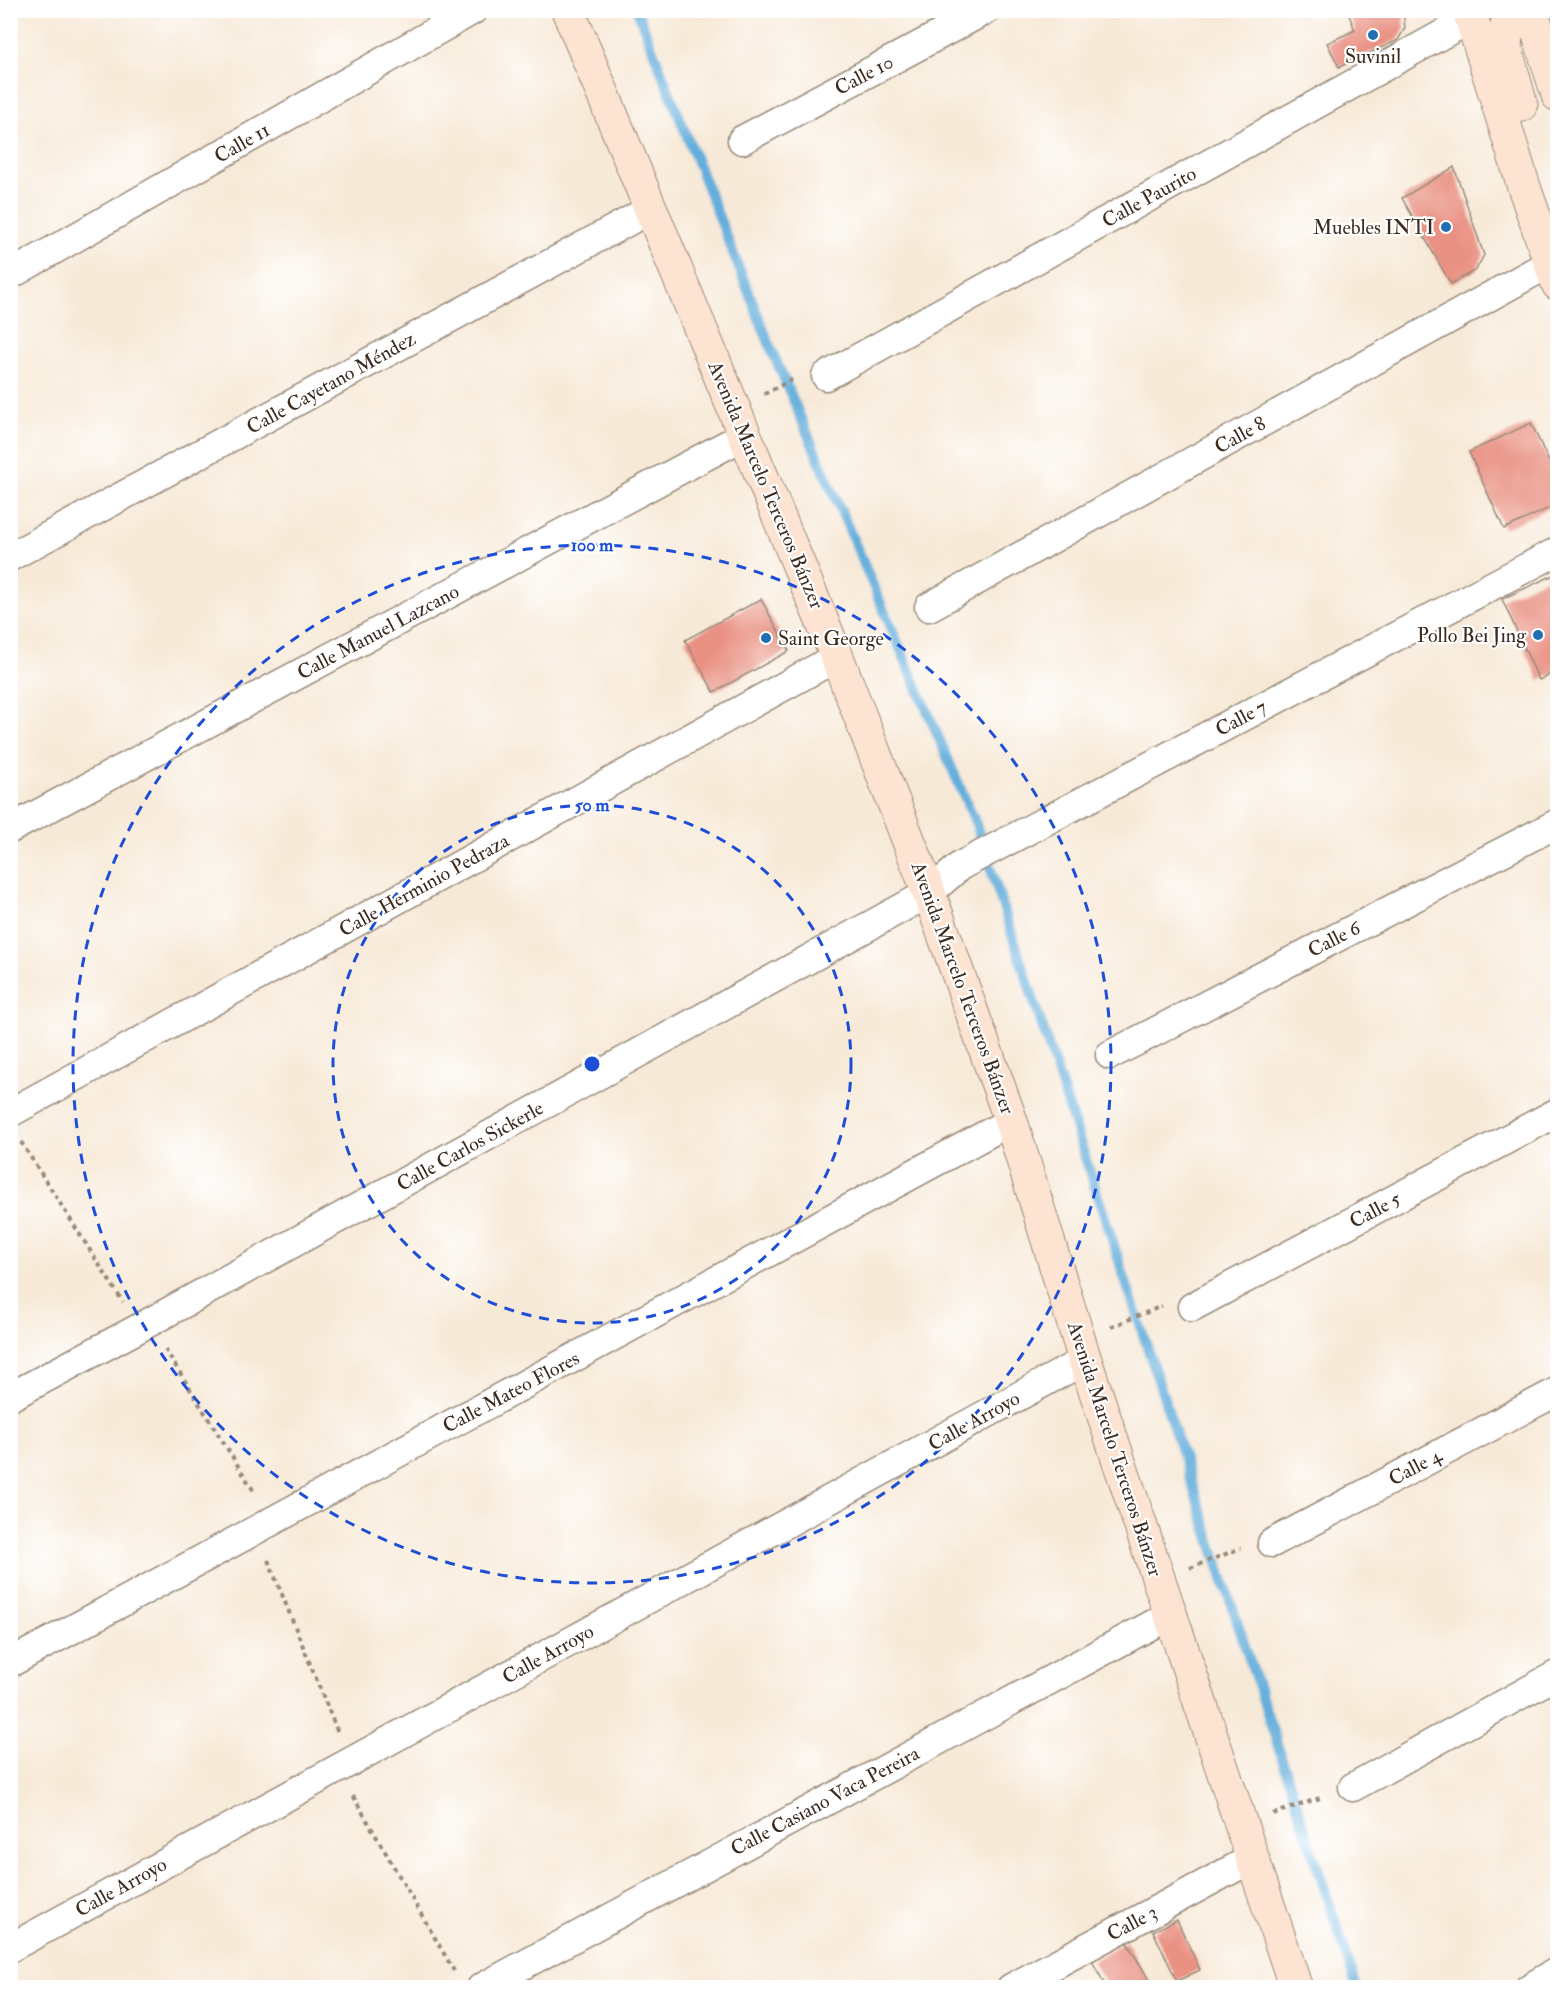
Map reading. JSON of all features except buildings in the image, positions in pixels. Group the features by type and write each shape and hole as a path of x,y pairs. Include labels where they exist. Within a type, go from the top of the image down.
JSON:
{"street":[{"name":"Calle 11","path":"10,275 473,10"},
{"name":"Avenida Marcelo Terceros Bánzer","path":"568,10 837,657 929,892 1011,1120 1085,1360 1296,1988"},
{"name":"Calle 10","path":"742,140 986,10"},
{"path":"1509,10 1505,46 1525,119 1524,187"},
{"path":"1530,10 1557,95"},
{"path":"1470,14 1524,187 1554,274"},
{"name":"Calle Paurito","path":"813,376 1470,14"},
{"name":"Calle Cayetano Méndez","path":"10,557 651,209"},
{"name":"Calle 8","path":"929,607 1554,274"},
{"name":"Calle Manuel Lazcano","path":"10,829 745,435"},
{"name":"Calle 7","path":"929,892 960,866 1557,551"},
{"name":"Calle Herminio Pedraza","path":"10,1113 837,657"},
{"name":"Calle 6","path":"1110,1055 1557,822"},
{"name":"Calle Carlos Sickerle","path":"10,1397 140,1328 929,892"},
{"name":"Calle 5","path":"1192,1307 1557,1112"},
{"name":"Calle Mateo Flores","path":"10,1662 1011,1120"},
{"name":"Calle Arroyo","path":"10,1948 1085,1360"},
{"name":"Calle 4","path":"1272,1543 1557,1391"},
{"name":"Calle Casiano Vaca Pereira","path":"481,1988 1170,1615"},
{"path":"1341,1791 1557,1674"},
{"name":"Calle 3","path":"1011,1988 1252,1858"},
{"path":"1529,1988 1557,1971"}],"path":[{"path":"763,395 813,376"},
{"path":"1110,1328 1164,1305"},
{"path":"1190,1568 1236,1548"},
{"path":"1263,1817 1341,1791"}],"waterway":[{"path":"637,10 772,351 976,824 1357,1988"}],"place":[{"name":"Suvinil","path":"1373,35"},
{"name":"Muebles INTI","path":"1446,227"},
{"name":"Pollo Bei Jing","path":"1538,635"},
{"name":"Saint George","path":"766,638"}]}
